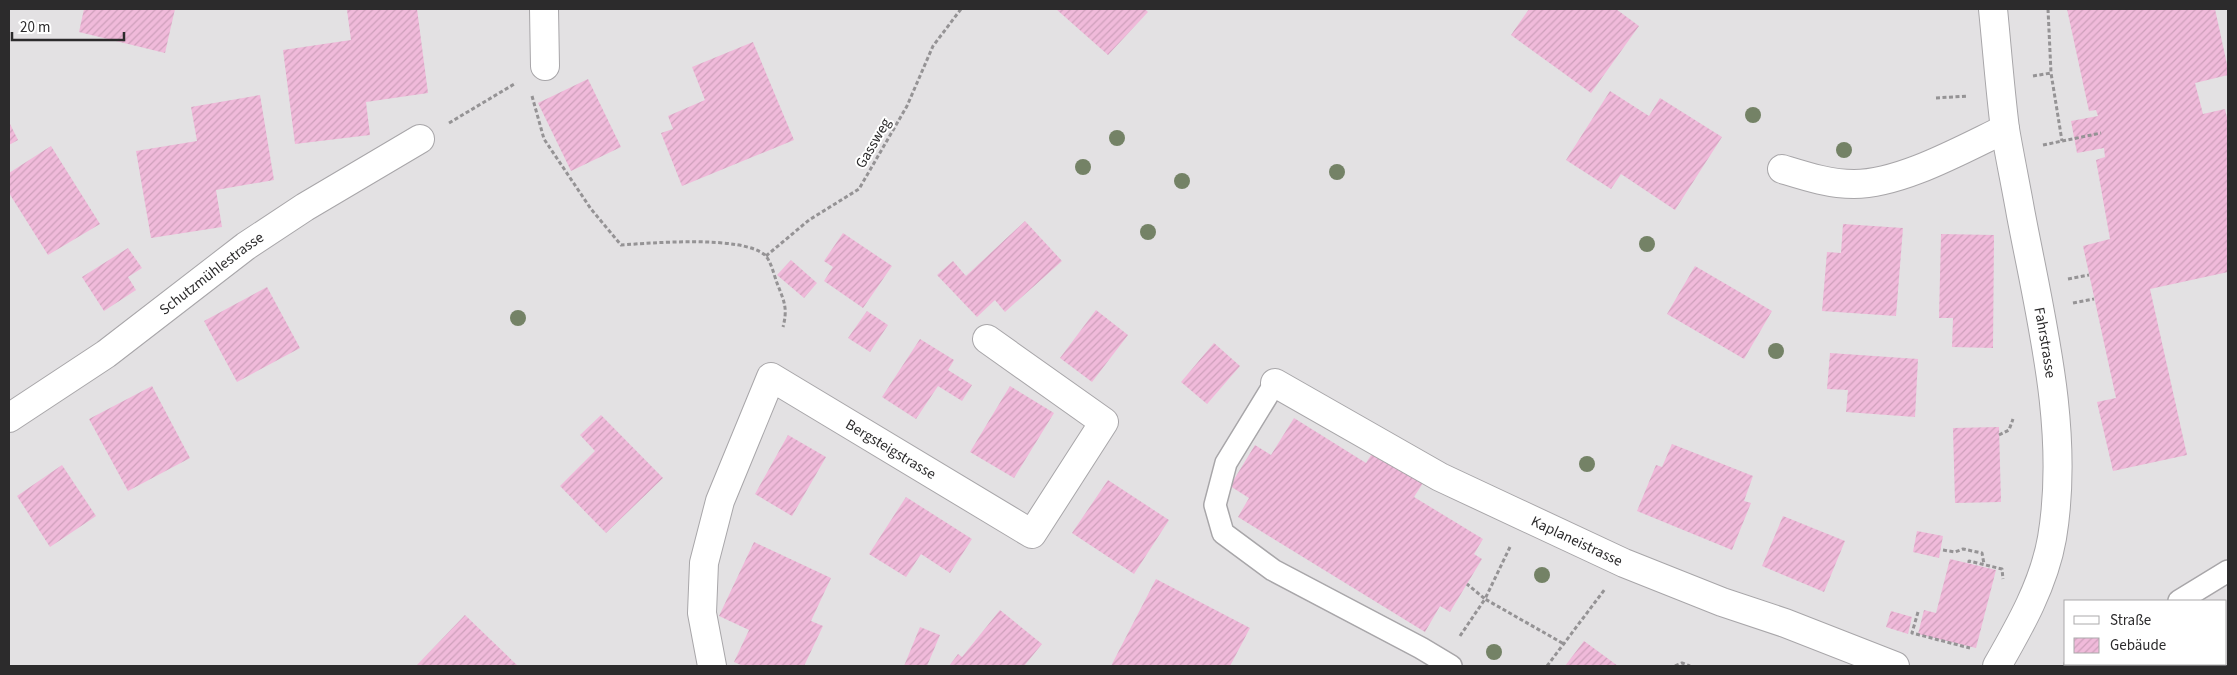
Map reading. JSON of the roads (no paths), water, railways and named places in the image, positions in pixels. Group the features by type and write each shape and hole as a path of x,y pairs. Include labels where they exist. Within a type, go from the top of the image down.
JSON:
{"street":[{"path":"544,9 545,66"},
{"name":"Fahrstrasse","path":"1988,658 2022,622 2040,582 2052,540 2058,490 2050,370 2005,129 1992,9"},
{"path":"1782,169 1823,181 1855,184 1897,177 2005,129"},
{"name":"Schutzmühlestrasse","path":"9,418 106,354 254,241 306,206 420,139"},
{"name":"Bergsteigstrasse","path":"712,666 702,613 704,563 720,501 771,377 1032,534 1104,422 987,340"},
{"name":"Kaplaneistrasse","path":"1275,383 1440,477 1624,563 1722,602 1784,623 1895,666"}],"lane":[{"path":"1275,383 1226,462 1215,505 1223,534 1273,570 1421,648 1447,664"},
{"path":"2181,600 2228,571"}]}
